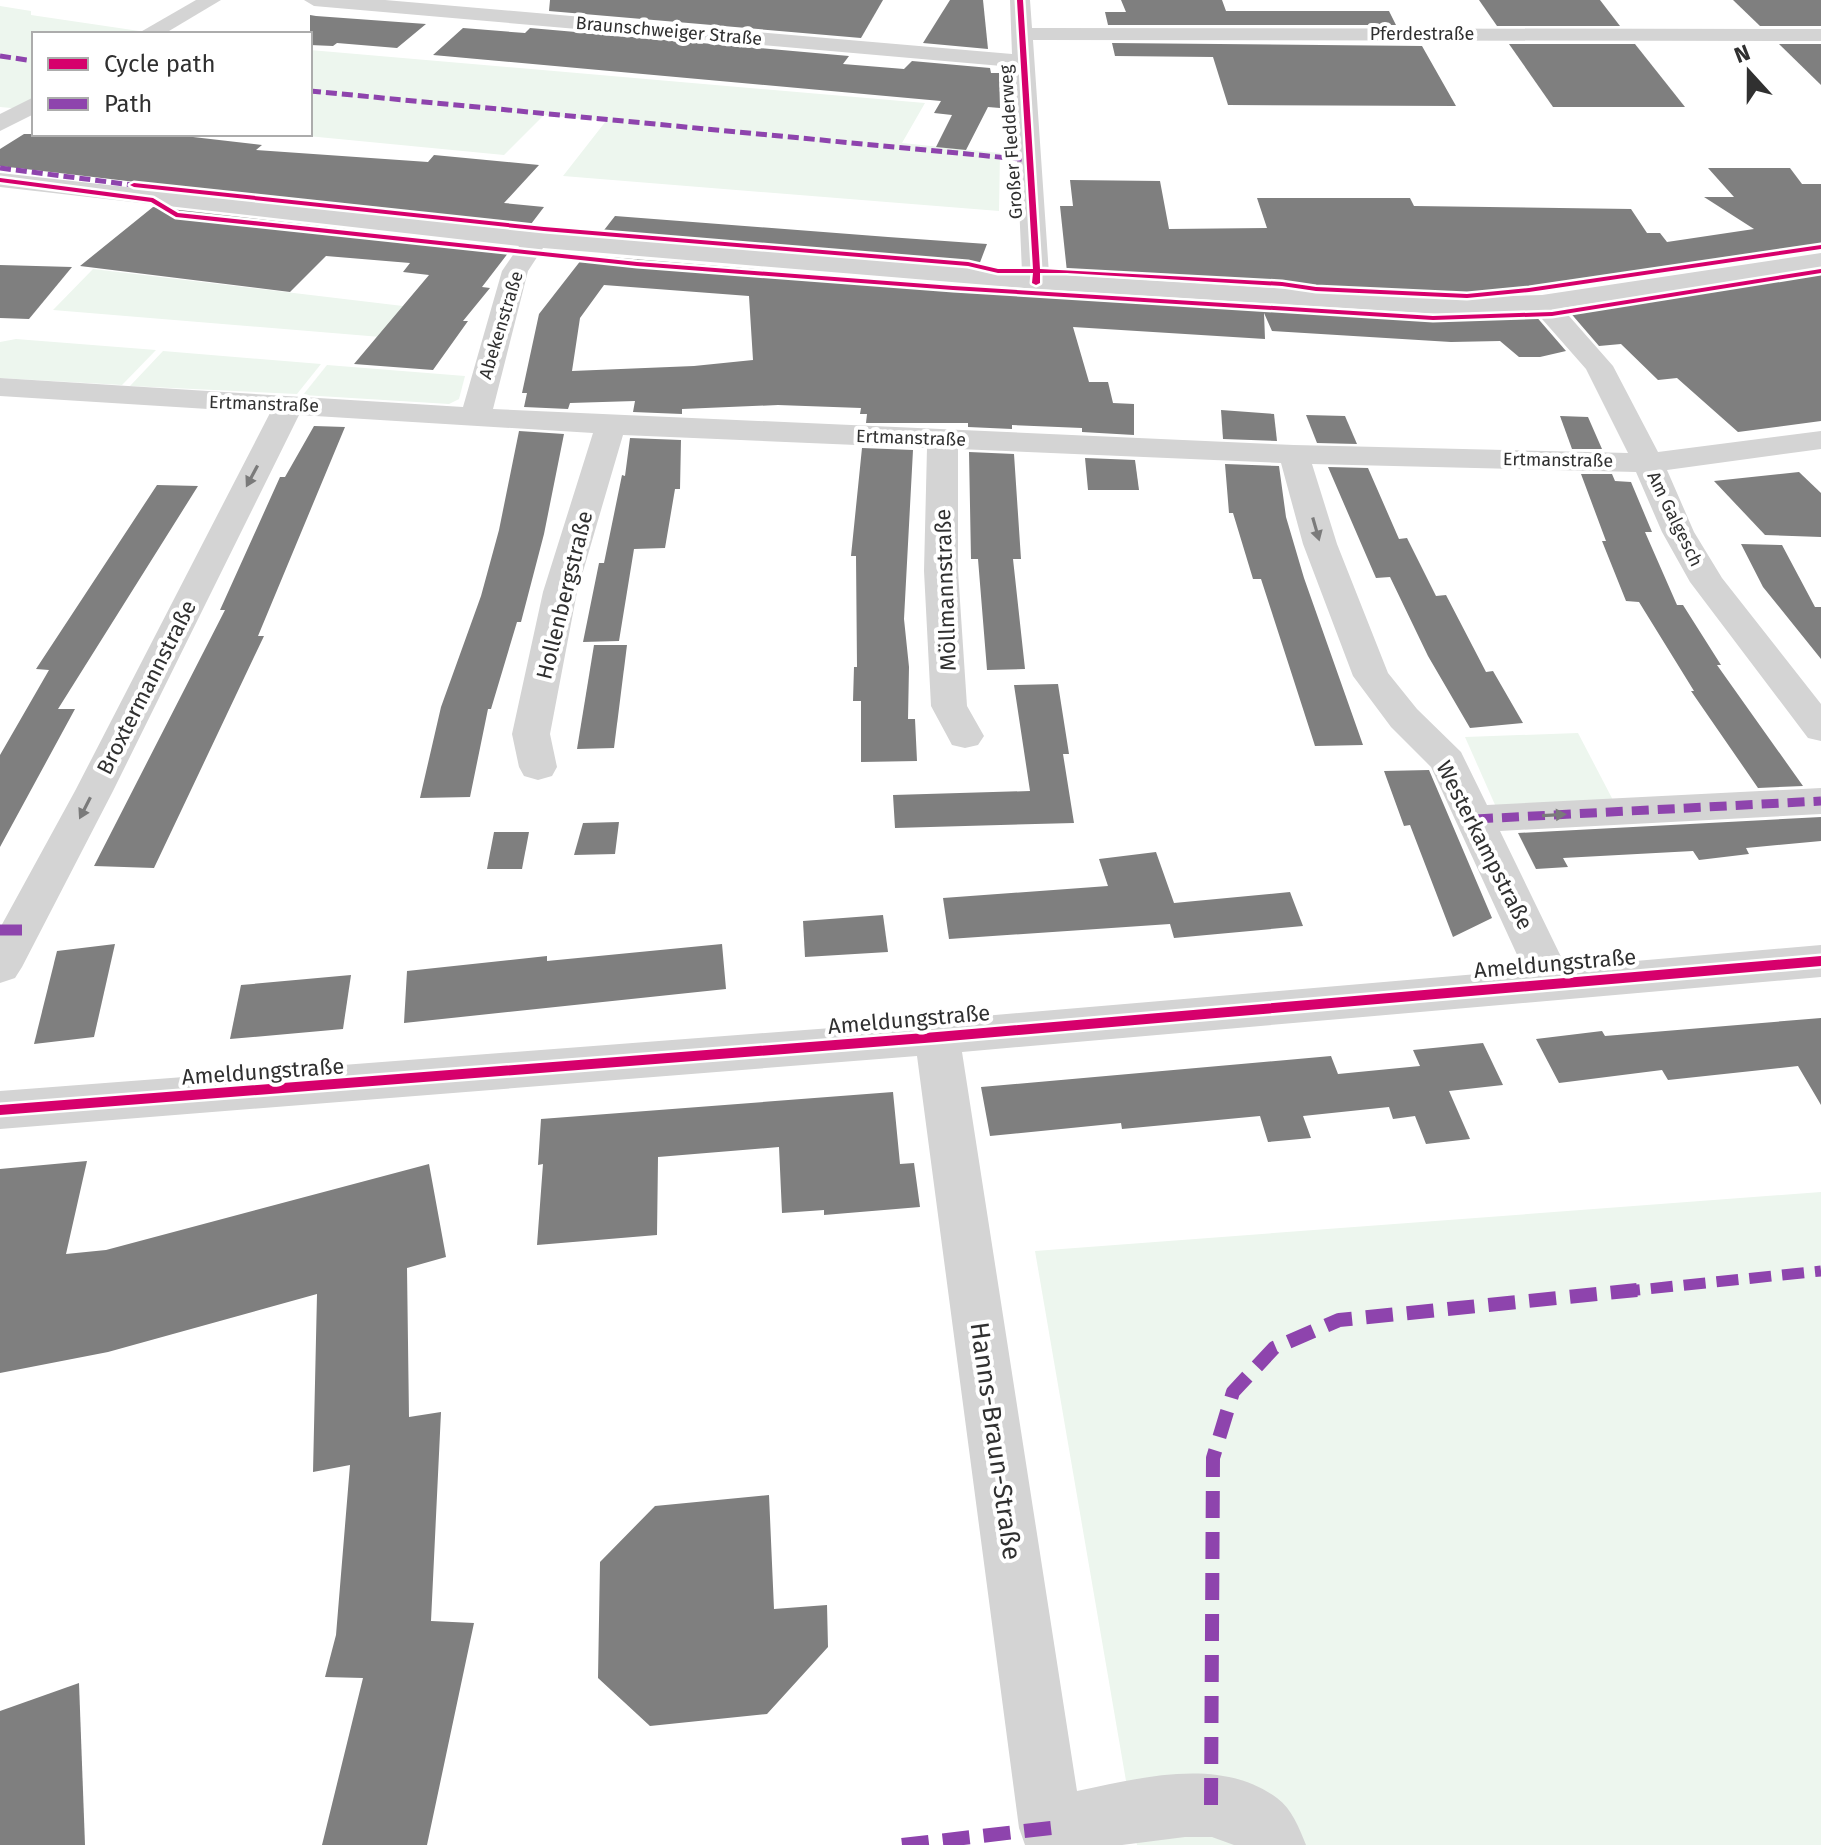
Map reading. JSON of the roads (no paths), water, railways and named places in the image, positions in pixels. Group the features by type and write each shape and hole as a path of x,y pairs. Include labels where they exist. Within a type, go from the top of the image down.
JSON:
{"street":[{"path":"152,32 211,0"},
{"name":"Braunschweiger Straße","path":"314,0 1023,61"},
{"name":"Großer Fledderweg","path":"1020,0 1037,255 1036,281"},
{"name":"Pferdestraße","path":"1022,34 1087,30 1821,35"},
{"path":"0,124 32,105"},
{"path":"6,185 536,240 1036,281 1438,306 1542,303 1821,261"},
{"name":"Abekenstraße","path":"476,415 515,271 536,240"},
{"name":"Am Galgesch","path":"1542,303 1599,366 1648,463 1678,532 1707,582 1821,729"},
{"name":"Ertmanstraße","path":"0,387 611,425 1294,454 1648,463 1821,440"},
{"name":"Broxtermannstraße","path":"0,967 94,791 288,406"},
{"name":"Hollenbergstraße","path":"538,767 531,734 560,592 611,425"},
{"name":"Möllmannstraße","path":"943,439 941,571 949,706 965,736"},
{"name":"Westerkampstraße","path":"1294,454 1320,544 1371,676 1404,718 1447,761 1552,983"},
{"path":"1476,819 1821,801"},
{"name":"Ameldungstraße","path":"0,1110 937,1037 1821,961"},
{"name":"Hanns-Braun-Straße","path":"937,1037 1054,1837"},
{"path":"1054,1837 1133,1813 1211,1805 1235,1810 1254,1820 1274,1845"}]}
